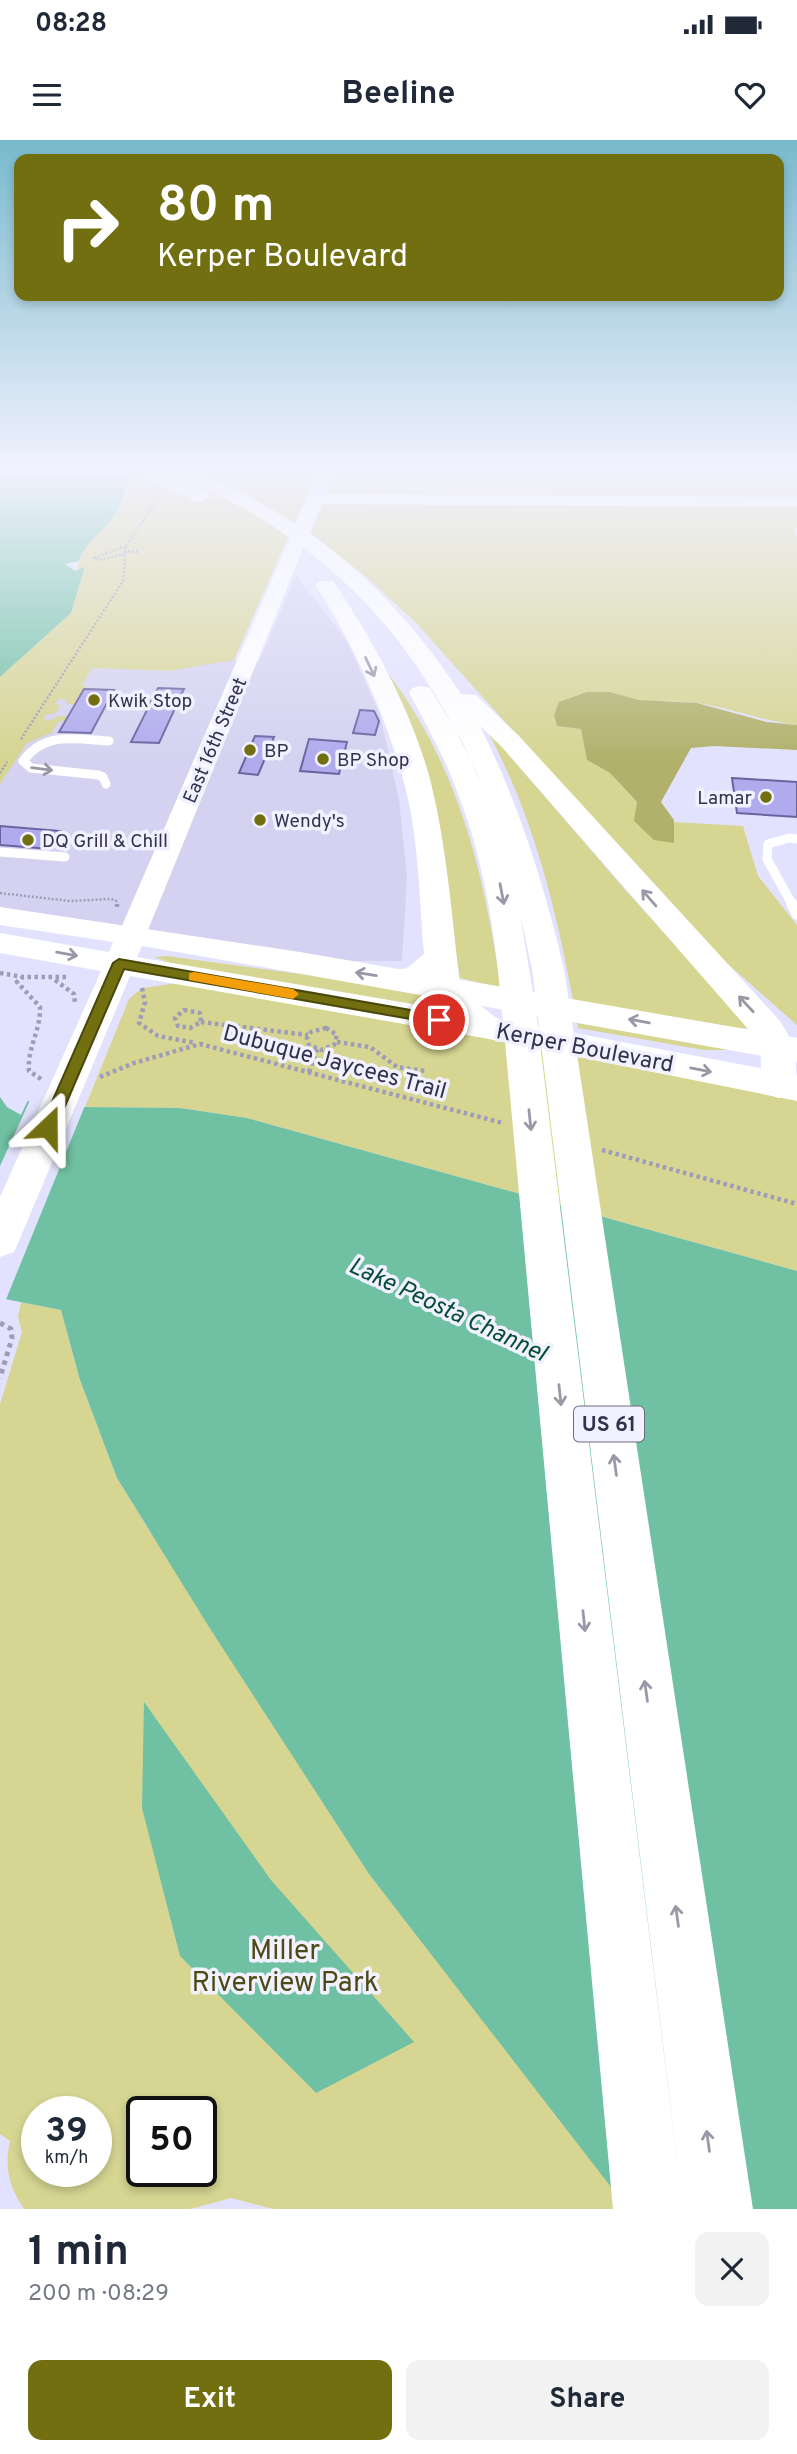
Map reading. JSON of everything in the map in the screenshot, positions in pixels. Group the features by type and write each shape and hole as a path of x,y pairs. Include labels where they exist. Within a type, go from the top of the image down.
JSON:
{"highway":[{"name":"US 61","path":"306,568 375,633 406,670 433,711 477,807 499,875 515,961 530,1124 648,2209"},
{"name":"US 61","path":"340,568 377,600 428,661 471,728 493,777 534,898 548,969 718,2209"},
{"path":"326,585 348,618 405,744 417,781 427,835 442,971 460,1007 489,1028"},
{"path":"428,661 510,741 694,949 788,1048 788,1087"},
{"path":"401,979 442,971"}],"main road":[{"name":"Kerper Boulevard","path":"0,916 126,949 489,1028 788,1087"},
{"name":"Kerper Boulevard","path":"0,943 126,949 401,979"},
{"name":"East 16th Street","path":"0,1241 86,1069 126,949"},
{"name":"Kerper Boulevard","path":"442,971 788,1048"}],"street":[{"name":"East 16th Street","path":"126,949 286,568"}],"lane":[{"path":"106,784 103,777 98,775 31,768 23,761 32,746 46,739 108,741"},
{"path":"797,839 789,838 768,844 767,859 797,914"},
{"path":"0,852 65,858"}],"path":[{"path":"22,739 128,573 127,568"},
{"path":"0,773 7,761"},
{"path":"0,892 70,901 111,900 118,905"},
{"path":"0,973 54,979 73,976"},
{"path":"23,977 17,982 36,1001 41,1013 27,1054 29,1071 45,1082"},
{"path":"54,979 74,994 75,1001 71,1012"},
{"path":"142,988 145,1002 139,1023 144,1028 160,1038 200,1044"},
{"path":"201,1022 200,1013 193,1010 180,1012 175,1021 178,1026 186,1028 201,1022 308,1035"},
{"path":"315,1029 331,1029 337,1035 337,1042 331,1048 317,1049 307,1042 308,1035 315,1029"},
{"path":"337,1042 370,1047 397,1067 425,1071"},
{"name":"Dubuque Jaycees Trail","path":"86,1069 134,1063 200,1044 513,1126"},
{"path":"309,1072 317,1049"},
{"path":"592,1148 797,1204"},
{"path":"0,1323 11,1329 12,1338 0,1378"}],"shaded area":[{"path":"296,575 347,641 380,715 399,799 407,878 402,961 353,961 0,909 0,784 73,667 234,660 259,662"},
{"path":"587,692 610,692 638,700 697,703 767,722 797,725 797,750 714,746 691,748 661,802 674,820 674,843 654,840 634,821 637,802 610,773 587,760 581,729 557,726 554,715 559,702"}],"green space":[{"path":"77,568 275,568 234,660 169,671 92,668 82,685 86,686 75,704 66,704 68,700 59,699 55,704 61,705 56,713 46,715 43,719 53,720 57,716 68,716 65,721 59,721 51,733 27,743 0,784 0,677 71,613 84,570 76,571"},
{"path":"355,568 797,568 797,725 697,703 645,701 599,693 560,702 554,715 557,726 581,729 587,760 610,773 674,842 674,822 743,826 758,876 797,925 797,1025 704,943 416,623"},
{"path":"376,658 404,695 427,733 462,814 485,899 501,988 460,978 445,889"},
{"path":"485,727 627,892 744,1021 747,1028 739,1029 573,1001 559,930 540,860 516,792"},
{"path":"167,956 398,987 418,991 444,1006 444,1009 440,1011 176,965 154,957"},
{"path":"178,983 334,1009 797,1097 797,1271 247,1118 180,1108 85,1107 129,999 142,988"},
{"path":"576,1017 724,1047 727,1050 704,1050 578,1028"},
{"name":"Miller Riverview Park","path":"21,1302 61,1310 80,1380 117,1478 150,1532 494,1973 650,2209 273,2209 231,2198 191,2209 24,2209 9,2176 10,2141 0,2134 0,1404 22,1332 18,1317"}],"water":[{"path":"0,568 71,568 76,571 83,568 71,613 0,677"},
{"name":"Lake Peosta Channel","path":"0,1038 4,1073 12,1089 26,1101 85,1107 180,1108 247,1118 797,1271 797,2209 628,2209 369,1874 209,1627 117,1478 80,1380 61,1310 0,1298"},
{"path":"144,1702 271,1880 414,2042 316,2093 180,1956 142,1808"}],"pier":[{"path":"0,1035 4,1038 7,1071 19,1095 29,1098 21,1115 7,1107 0,1097"},
{"path":"31,1098 86,1103 5,1302 0,1301 0,1166"}],"building":[{"name":"Kwik Stop","path":"158,688 184,689 159,743 131,742"},
{"path":"84,689 114,690 91,733 59,732"},
{"path":"360,710 374,711 379,721 375,735 353,733"},
{"path":"255,736 274,737 258,775 239,773"},
{"name":"BP Shop","path":"309,739 347,742 339,774 300,771"},
{"name":"Lamar","path":"732,778 797,782 797,817 737,813"},
{"name":"DQ Grill & Chill","path":"0,826 61,831 50,849 0,845"}],"slow traffic":[{"path":"194,976 293,994"}],"place":[{"name":"Kwik Stop","path":"94,700"},
{"name":"BP","path":"250,750"},
{"name":"BP Shop","path":"323,759"},
{"name":"Lamar","path":"766,797"},
{"name":"Wendy's","path":"260,820"},
{"name":"DQ Grill & Chill","path":"28,840"}],"route":[{"path":"48,1127 119,963 439,1020"}]}
